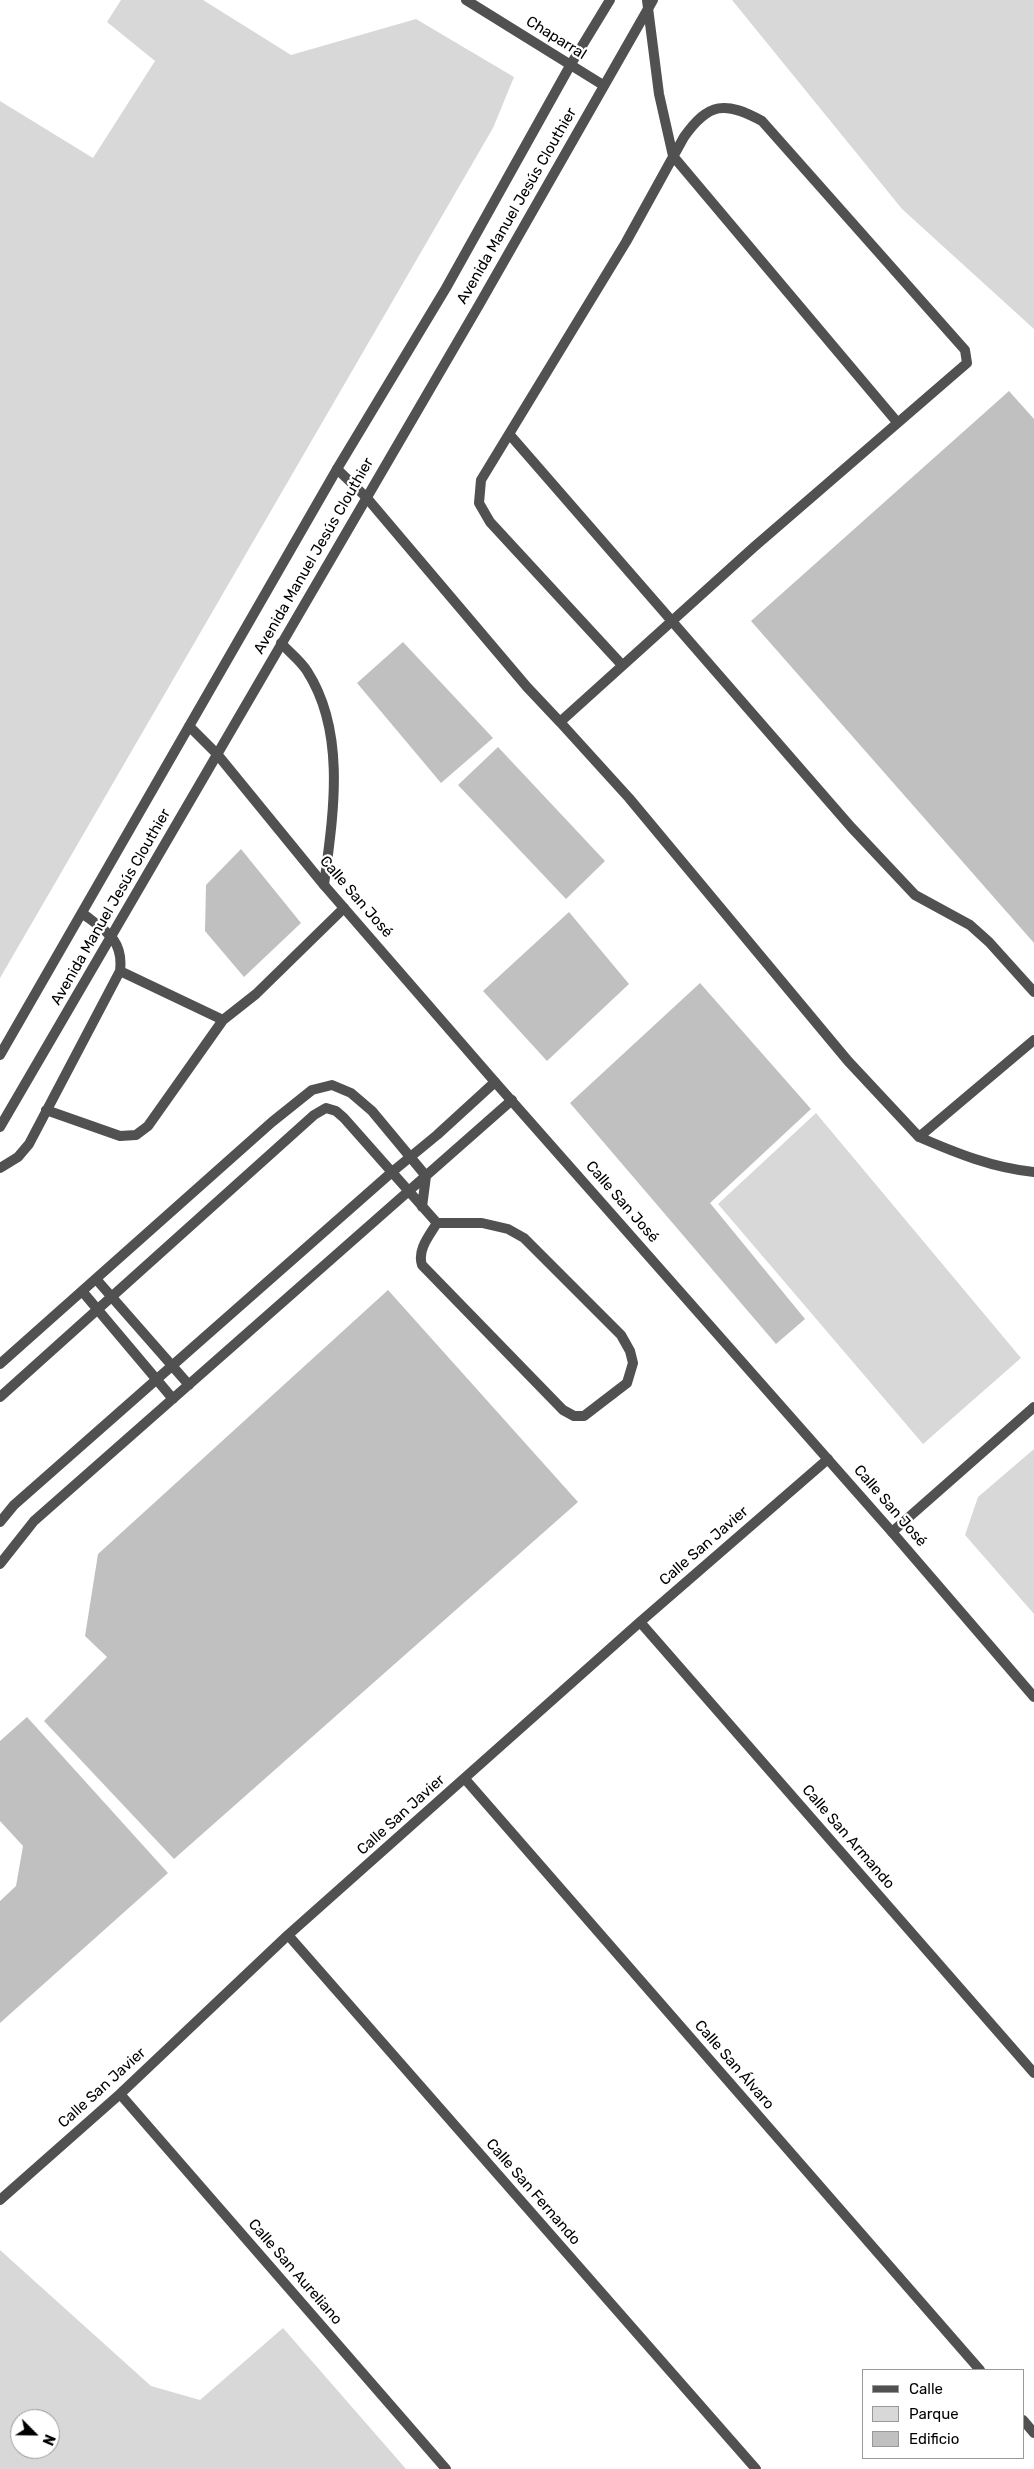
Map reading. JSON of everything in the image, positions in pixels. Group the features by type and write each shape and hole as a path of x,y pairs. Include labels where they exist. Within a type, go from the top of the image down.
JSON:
{"street":[{"name":"Chaparral","path":"466,0 603,85"},
{"name":"Avenida Manuel Jesús Clouthier","path":"0,1055 337,469 446,288 571,64 610,0"},
{"name":"Avenida Manuel Jesús Clouthier","path":"0,1127 479,305 649,3"},
{"path":"649,3 659,94 673,156 897,422"},
{"path":"560,722 897,422 965,366 968,360 965,350 762,121 743,111 729,107 707,111 696,121 673,156 626,242 481,480 479,503 482,512 622,665"},
{"path":"510,435 851,827 915,895 970,925 989,942 1034,992"},
{"path":"337,469 366,497 527,687 629,798 848,1062 919,1137 959,1154 1011,1170 1034,1172"},
{"path":"281,643 306,669 318,690 328,723 333,759 334,811 324,885"},
{"name":"Calle San José","path":"189,726 217,754 324,885 495,1082 892,1532 1034,1697"},
{"path":"46,1110 120,1136 136,1135 148,1126 222,1020 256,994 344,908"},
{"path":"0,1168 18,1157 29,1144 120,971 121,960 112,936 82,914"},
{"path":"120,971 222,1020"},
{"path":"919,1137 1034,1040"},
{"path":"0,1522 14,1506 171,1366 392,1172 438,1135 495,1082"},
{"path":"0,1364 272,1122 312,1090 332,1085 351,1093 372,1110 426,1176 422,1207"},
{"path":"0,1564 34,1521 512,1100"},
{"path":"0,1396 307,1121 326,1108 336,1111 344,1118 437,1223 482,1223 508,1229 535,1246 621,1335 630,1351 633,1364 627,1383 584,1416 574,1416 563,1410 422,1266 420,1258 424,1245 437,1223"},
{"path":"96,1279 189,1385"},
{"path":"82,1292 173,1399"},
{"path":"892,1532 1034,1406"},
{"name":"Calle San Javier","path":"0,2200 120,2094 288,1935 640,1622 828,1459"},
{"name":"Calle San Armando","path":"640,1622 1034,2073"},
{"name":"Calle San Álvaro","path":"465,1779 979,2369"},
{"name":"Calle San Fernando","path":"288,1935 756,2469"},
{"name":"Calle San Aureliano","path":"120,2094 446,2469"},
{"path":"1024,2421 1034,2433"}],"green space":[{"path":"121,0 203,0 291,55 416,19 514,77 493,128 0,978 0,101 93,158 155,61 107,22"},
{"path":"732,0 1034,0 1034,329 902,209"},
{"path":"816,1113 1021,1358 923,1444 718,1204"},
{"path":"1034,1449 1034,1614 965,1535 978,1497"},
{"path":"0,2250 151,2386 200,2400 283,2328 406,2469 0,2469"}],"building":[{"path":"1009,391 1034,419 1034,943 751,621"},
{"path":"403,642 493,738 441,783 357,683"},
{"path":"498,747 605,861 566,899 458,785"},
{"path":"241,849 301,923 244,977 205,931 206,885"},
{"path":"569,912 629,984 547,1061 483,991"},
{"path":"700,983 811,1109 710,1203 805,1319 776,1344 570,1103"},
{"path":"388,1290 578,1502 174,1859 44,1721 107,1657 85,1636 98,1554"},
{"path":"27,1717 168,1873 0,2023 0,1901 16,1886 23,1846 0,1821 0,1741"}]}
